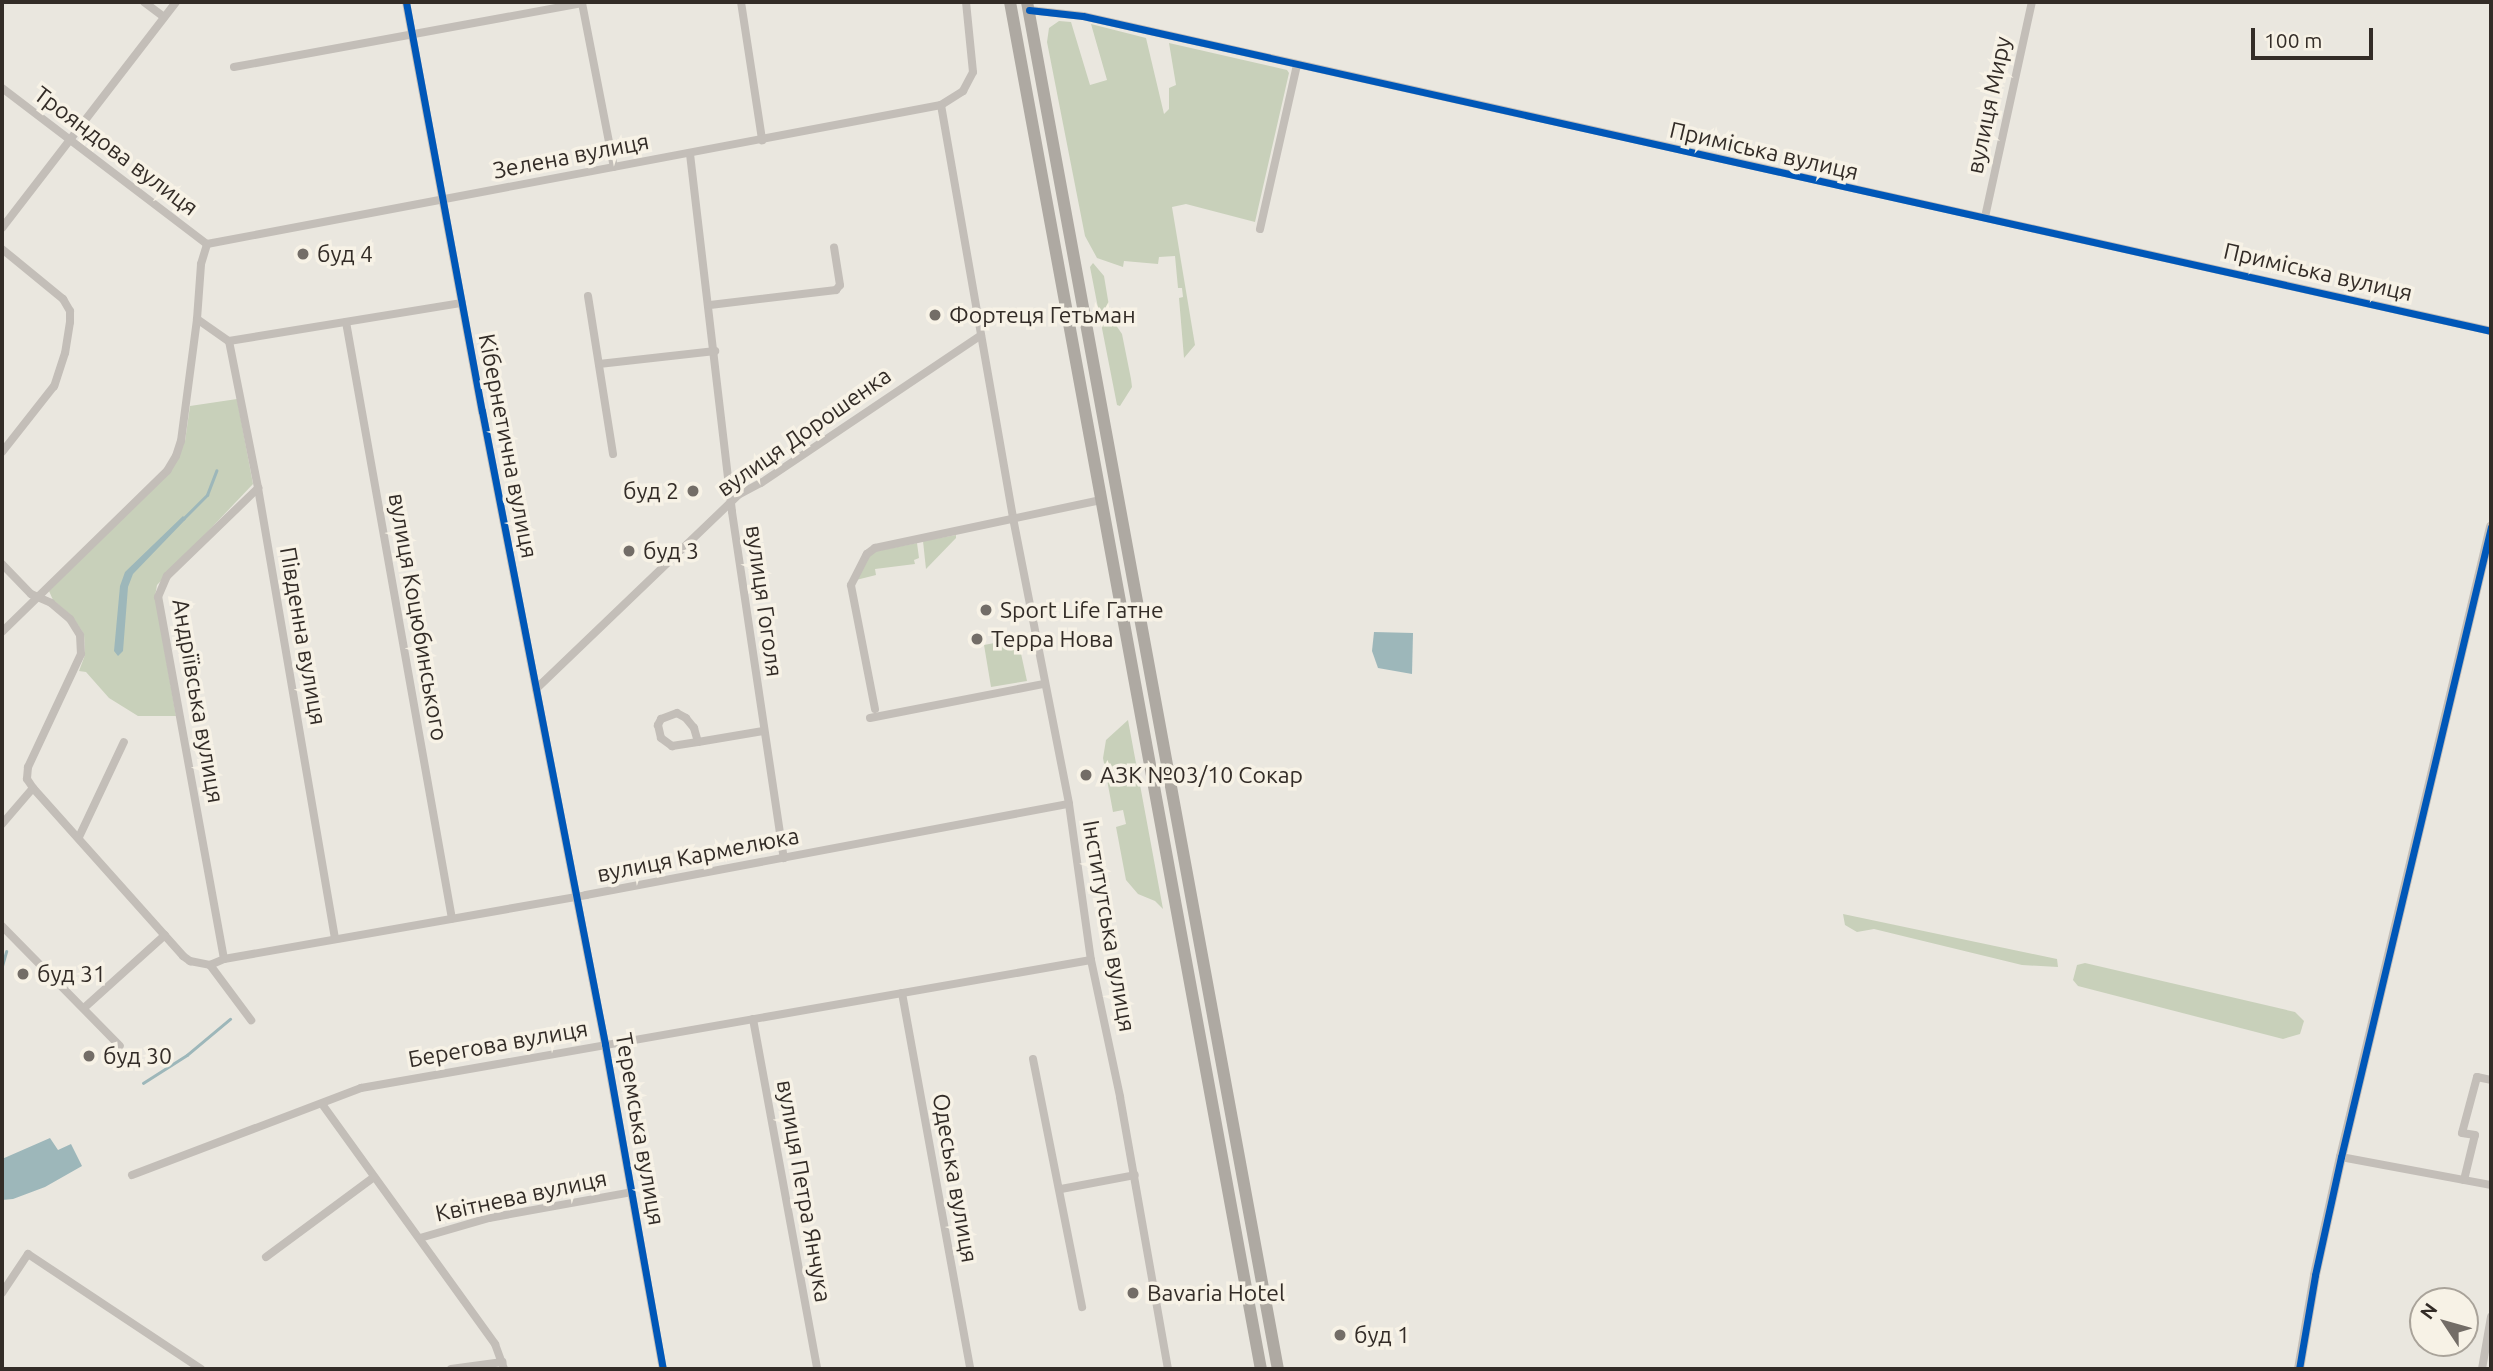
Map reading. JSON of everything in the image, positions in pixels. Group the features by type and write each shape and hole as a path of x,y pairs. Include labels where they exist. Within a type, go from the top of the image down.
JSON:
{"highway":[{"path":"1010,2 1261,1369"},
{"path":"1028,6 1278,1369"}],"street":[{"path":"144,2 164,17"},
{"path":"2,228 176,2"},
{"name":"Кібернетична вулиця","path":"407,2 576,896"},
{"path":"234,68 411,32 585,2 614,167"},
{"path":"741,2 762,140"},
{"path":"941,105 962,91 973,72 966,2"},
{"name":"вулиця Миру","path":"1984,217 2032,2"},
{"name":"Приміська вулиця","path":"1028,6 2491,331"},
{"path":"1260,229 1297,65"},
{"name":"Трояндова вулиця","path":"2,88 207,244"},
{"name":"Зелена вулиця","path":"207,244 941,105"},
{"name":"Інститутська вулиця","path":"941,105 1043,684 1069,804 1091,960 1135,1175 1168,1369"},
{"name":"вулиця Гоголя","path":"690,154 732,500 763,731 784,858"},
{"path":"2,632 166,471 176,456 181,441 197,319 197,292 207,244"},
{"path":"710,305 836,290 840,285 834,247"},
{"path":"2,249 54,290 70,311 65,353 54,386 2,452"},
{"path":"588,296 613,454"},
{"path":"197,319 229,341 462,303"},
{"name":"вулиця Коцюбинського","path":"346,322 452,919"},
{"name":"вулиця Дорошенка","path":"537,689 732,500 981,335"},
{"name":"Південна вулиця","path":"229,341 258,488 335,938"},
{"path":"599,364 715,351"},
{"name":"Андріївська вулиця","path":"224,959 158,597 167,576 258,488"},
{"path":"874,709 851,585 867,554 875,548 1101,500"},
{"path":"2299,1369 2315,1275 2341,1157 2491,527"},
{"path":"2,564 24,587 70,619 80,635 81,654 28,767 27,779 190,961 210,965 251,1020"},
{"path":"870,718 1043,684"},
{"path":"698,742 694,729 686,718 677,713 661,719 658,725 660,738 672,746 698,742 763,731"},
{"path":"79,837 124,742"},
{"path":"2,824 33,788"},
{"name":"вулиця Кармелюка","path":"210,965 224,959 335,938 452,919 1069,804"},
{"name":"Теремська вулиця","path":"576,896 663,1369"},
{"path":"2,926 120,1046"},
{"path":"84,1009 165,935"},
{"name":"Берегова вулиця","path":"132,1175 361,1088 1091,960"},
{"name":"Одеська вулиця","path":"902,993 970,1369"},
{"name":"вулиця Петра Янчука","path":"753,1019 817,1369"},
{"path":"1033,1059 1061,1189 1082,1307"},
{"path":"2464,1180 2475,1135 2462,1133 2477,1077 2491,1080"},
{"path":"322,1104 495,1344 503,1365 452,1369"},
{"path":"2341,1157 2491,1185"},
{"path":"1061,1189 1135,1175"},
{"path":"266,1257 374,1177"},
{"name":"Квітнева вулиця","path":"419,1238 489,1219 632,1192"},
{"path":"2,1293 28,1254 201,1369"},
{"path":"2482,1369 2491,1317"}],"green space":[{"path":"1059,21 1071,22 1090,85 1107,80 1091,24 1146,38 1164,114 1169,109 1169,88 1176,85 1169,43 1287,70 1289,73 1255,222 1186,204 1172,207 1195,345 1184,358 1179,298 1183,297 1182,288 1178,288 1175,256 1159,257 1158,264 1124,261 1123,267 1097,258 1085,236 1047,42 1049,28"},
{"path":"1093,263 1104,276 1111,318 1122,334 1131,379 1132,387 1120,406 1117,405 1090,267"},
{"path":"237,399 253,484 157,585 155,596 176,716 138,716 109,698 86,672 79,671 85,655 84,634 72,616 53,600 49,591 169,473 185,441 190,406"},
{"path":"956,535 956,538 926,569 923,541"},
{"path":"917,543 919,558 914,560 915,564 875,569 876,575 856,580 869,556 877,551"},
{"path":"1031,636 1033,646 1020,649 1027,681 991,687 984,645"},
{"path":"1128,720 1163,909 1155,901 1138,894 1126,880 1116,827 1126,824 1123,810 1113,812 1103,758 1106,740"},
{"path":"1843,914 2057,959 2058,967 2022,965 1874,929 1857,932 1845,925"},
{"path":"2085,963 2295,1012 2304,1021 2300,1034 2283,1039 2078,986 2073,980 2077,965"}],"water":[{"path":"183,516 186,519 133,574 128,587 123,651 118,656 114,651 120,586 125,572"},
{"path":"1374,632 1413,633 1412,674 1378,668 1372,651"},
{"path":"50,1138 58,1150 71,1144 82,1166 45,1187 13,1199 2,1200 2,1159"}],"waterway":[{"path":"183,519 207,495 216,471"},
{"path":"2,966 6,952"},
{"path":"143,1083 187,1055 230,1019"}],"cycle path":[{"path":"406,2 605,1044 663,1369"},
{"path":"1029,10 1083,16 2491,331"},
{"path":"2299,1369 2315,1275 2341,1157 2491,527"}],"place":[{"name":"буд 4","path":"303,254"},
{"name":"Фортеця Гетьман","path":"935,315"},
{"name":"буд 2","path":"693,491"},
{"name":"буд 3","path":"629,551"},
{"name":"Sport Life Гатне","path":"986,610"},
{"name":"Терра Нова","path":"977,639"},
{"name":"АЗК №03/10 Сокар","path":"1086,775"},
{"name":"буд 31","path":"23,974"},
{"name":"буд 30","path":"89,1056"},
{"name":"Bavaria Hotel","path":"1133,1293"},
{"name":"буд 1","path":"1340,1335"}]}
